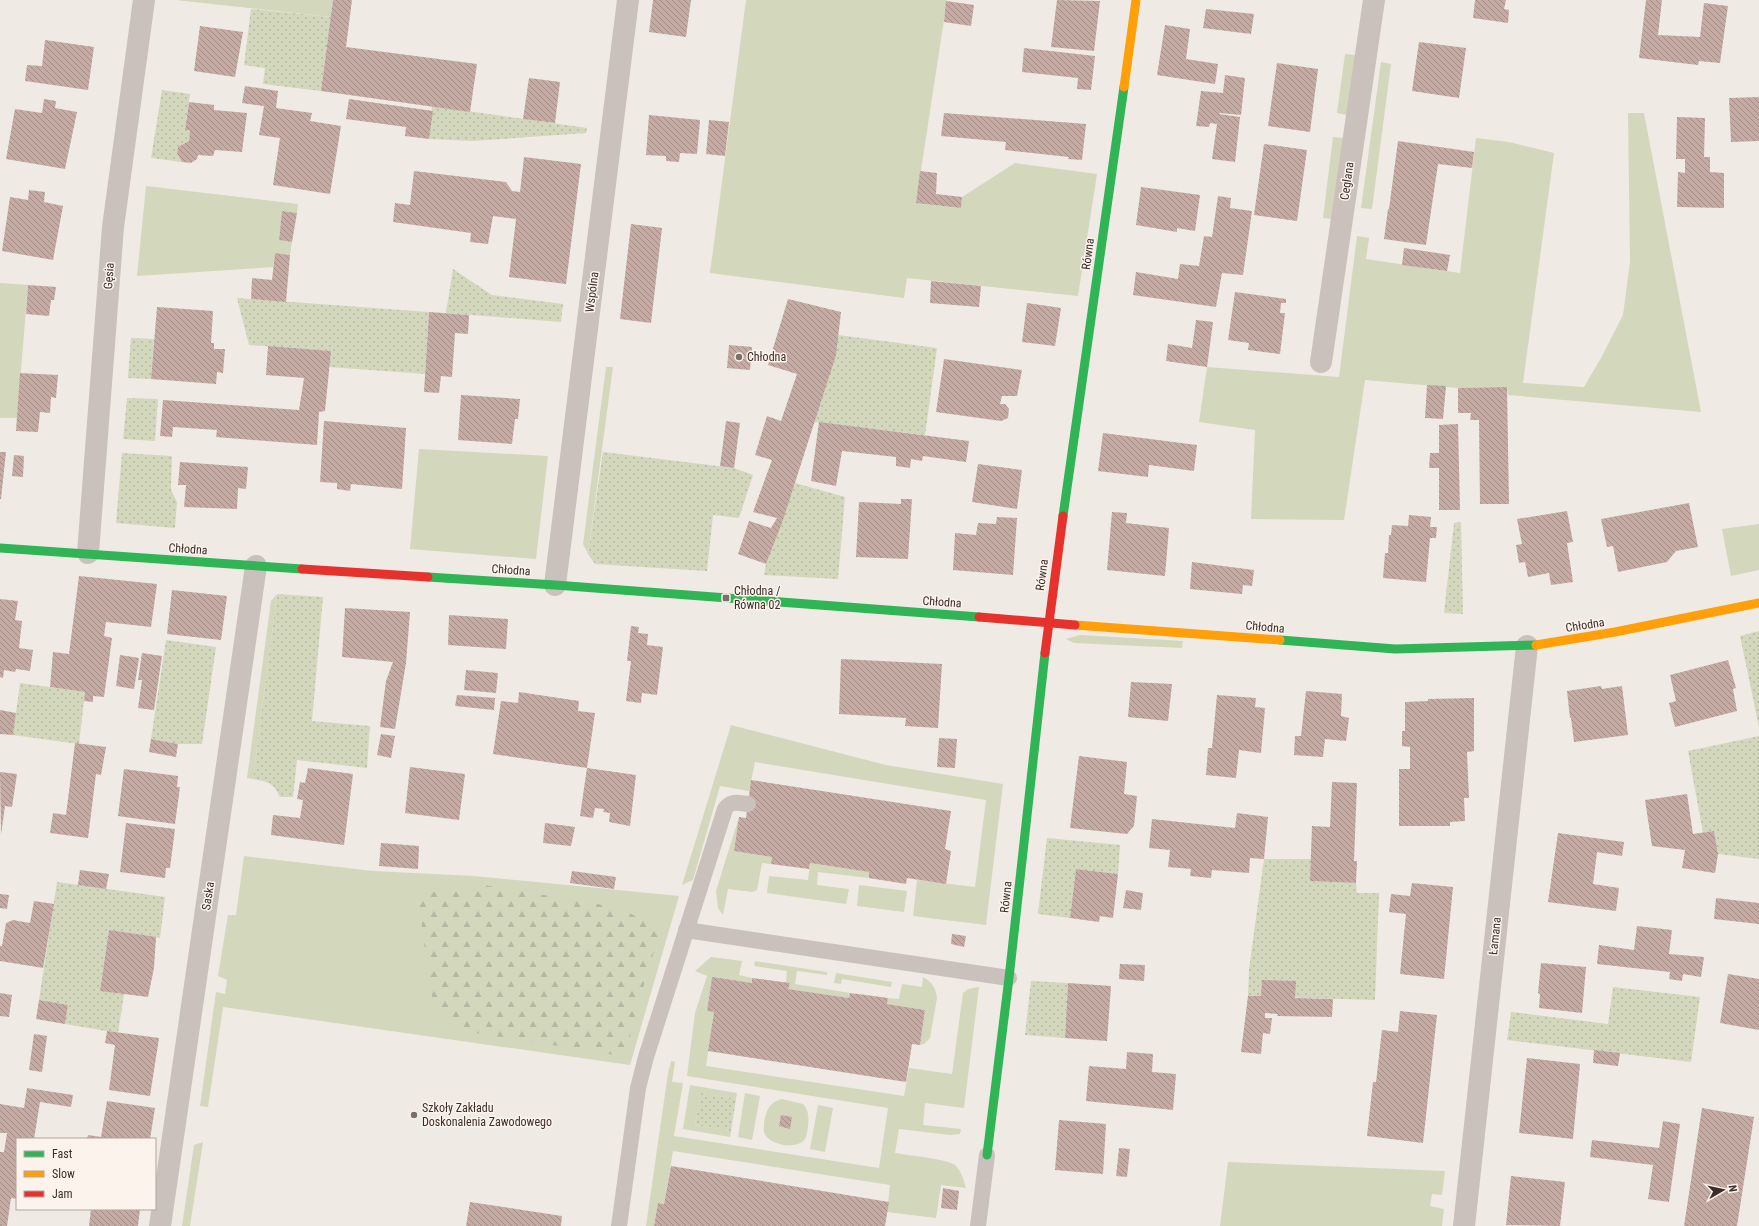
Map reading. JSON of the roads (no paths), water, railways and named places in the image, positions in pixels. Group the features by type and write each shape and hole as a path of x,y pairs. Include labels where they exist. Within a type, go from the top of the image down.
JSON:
{"street":[{"name":"Gęsia","path":"88,553 113,227 144,0"},
{"name":"Wspólna","path":"555,585 628,0"},
{"name":"Równa","path":"987,1155 1009,978 1054,576 1136,0"},
{"name":"Ceglana","path":"1321,362 1374,0"},
{"name":"Chłodna","path":"0,548 555,585 1395,649 1527,646 1615,632 1759,603"},
{"name":"Saska","path":"160,1226 256,566"},
{"name":"Łamana","path":"1464,1226 1527,646"}],"lane":[{"path":"619,1226 638,1088 646,1057 725,809 733,802 748,804"},
{"path":"686,930 1009,978"},
{"path":"978,1226 987,1155"}],"place":[{"name":"Chłodna","path":"739,357"},
{"name":"Chłodna / Równa 02","path":"726,598"},
{"name":"Szkoły Zakładu Doskonalenia Zawodowego","path":"414,1115"}]}
